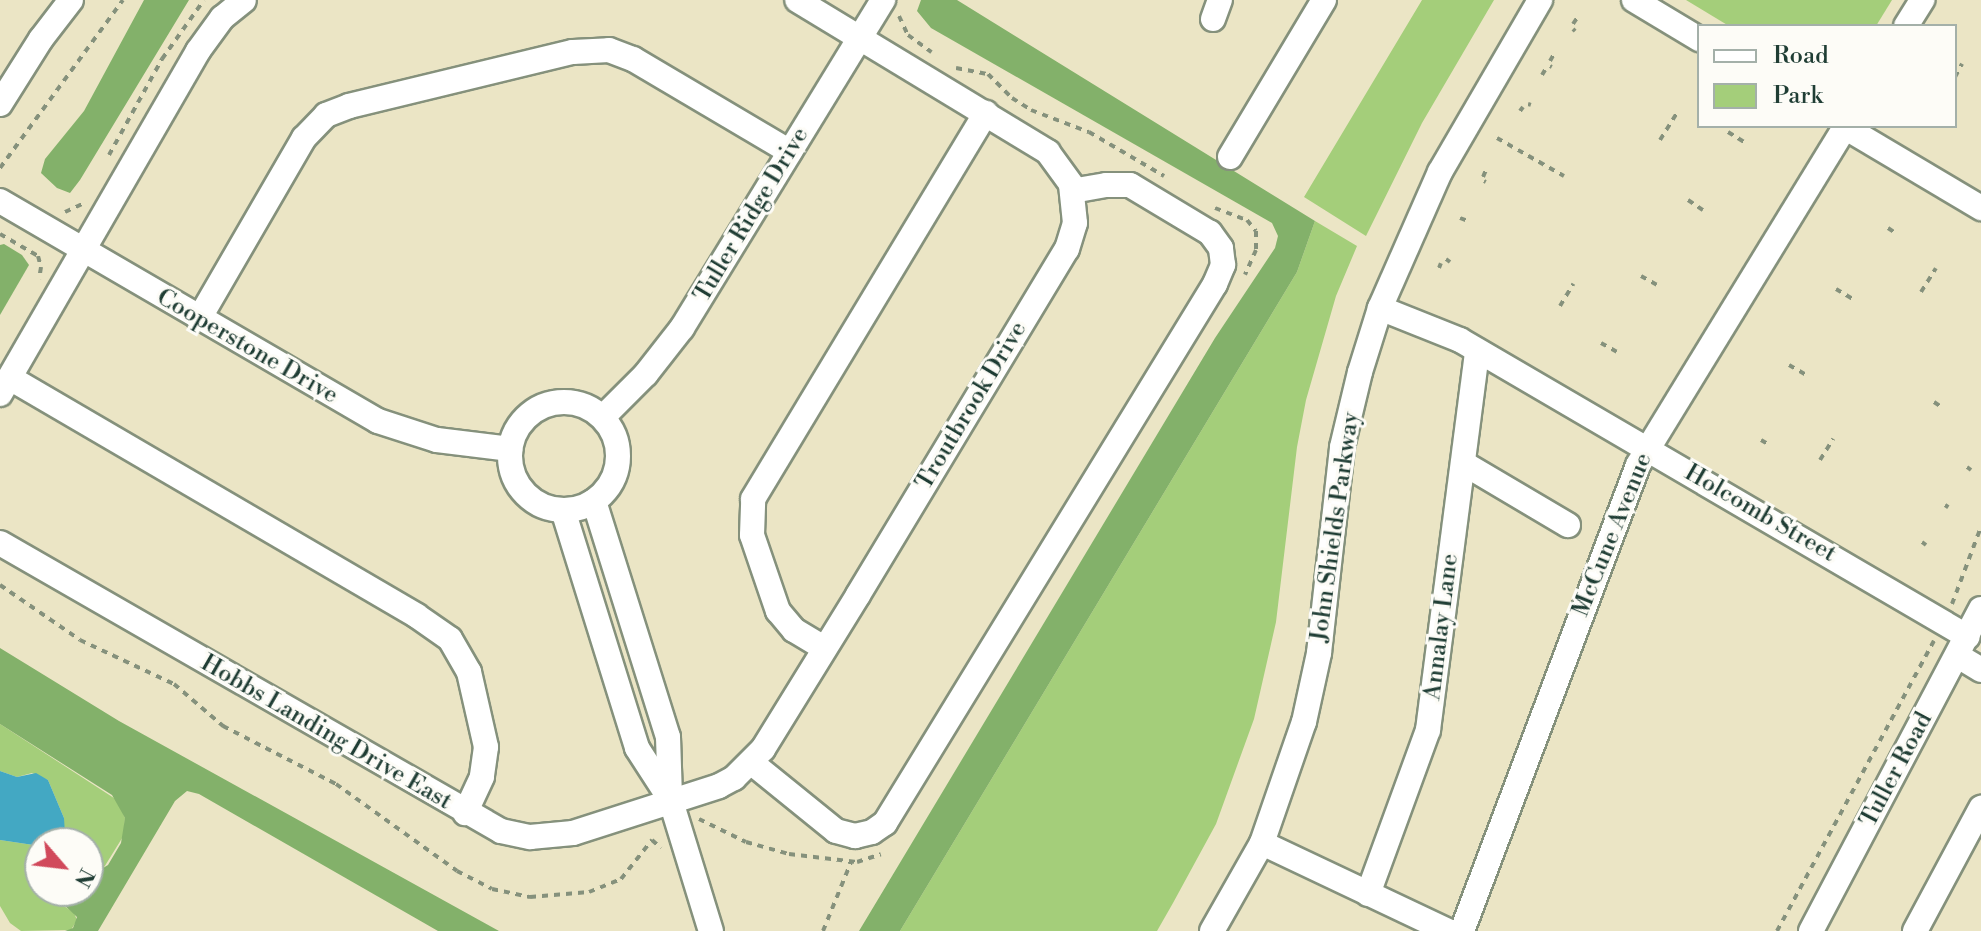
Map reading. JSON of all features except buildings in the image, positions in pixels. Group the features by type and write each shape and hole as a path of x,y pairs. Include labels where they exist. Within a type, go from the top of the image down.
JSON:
{"street":[{"path":"0,104 41,39 71,0"},
{"path":"244,0 222,18 198,51 5,386 417,616 450,639 469,672 485,739 482,777 465,813"},
{"path":"752,763 836,831 855,836 872,832 885,823 1215,284 1223,265 1221,248 1210,233 1130,185 1106,185 1073,191 1065,172 1048,152 797,0"},
{"path":"1230,157 1324,0"},
{"name":"John Shields Parkway","path":"1212,931 1262,843 1298,743 1315,678 1342,447 1360,372 1380,308 1440,172 1540,0"},
{"path":"1634,0 1697,38"},
{"path":"1907,24 1922,0"},
{"name":"Tuller Ridge Drive","path":"603,417 646,374 682,328 860,38 893,4"},
{"path":"199,319 304,138 326,115 349,106 573,52 609,50 633,59 790,152"},
{"path":"824,648 794,630 778,611 752,535 753,499 986,113"},
{"name":"McCune Avenue","path":"1462,931 1627,488 1646,450 1844,128"},
{"path":"1848,128 1981,208"},
{"name":"Troutbrook Drive","path":"671,802 719,786 752,763 1067,249 1075,223 1073,191"},
{"name":"Cooperstone Drive","path":"0,201 378,421 437,440 510,449"},
{"name":"Holcomb Street","path":"1380,308 1448,334 1943,622 1981,670"},
{"name":"Annalay Lane","path":"1368,894 1428,730 1477,351"},
{"path":"572,402 603,417 616,438 618,463 609,487 594,501 563,510 535,502 522,491 513,476 510,449 519,426 530,413 546,405 572,402"},
{"path":"1463,463 1568,525"},
{"path":"594,501 669,743 671,802"},
{"path":"563,510 637,748 671,802 711,931"},
{"name":"Hobbs Landing Drive East","path":"0,543 465,813 510,834 552,837 671,802"},
{"name":"Tuller Road","path":"1811,931 1981,609"},
{"path":"1915,931 1981,808"},
{"path":"1262,843 1448,931"}],"path":[{"path":"0,168 123,0"},
{"path":"105,163 162,59 204,0"},
{"path":"893,4 905,32 937,56"},
{"path":"1574,28 1577,18"},
{"path":"1548,68 1554,54"},
{"path":"948,64 990,75 1012,98 1031,110 1089,132 1168,179"},
{"path":"1957,73 1962,64"},
{"path":"1660,140 1676,114"},
{"path":"1728,132 1744,142"},
{"path":"1497,138 1564,176"},
{"path":"1485,180 1486,170"},
{"path":"1688,200 1703,210"},
{"path":"60,210 73,212 83,201"},
{"path":"1207,205 1244,219 1256,231 1255,254 1241,281"},
{"path":"1460,218 1468,221"},
{"path":"1888,228 1894,232"},
{"path":"0,234 32,250 41,262 37,284"},
{"path":"41,262 53,259"},
{"path":"1921,292 1936,268"},
{"path":"1641,276 1657,285"},
{"path":"1560,306 1573,284"},
{"path":"1836,289 1854,300"},
{"path":"1601,343 1617,352"},
{"path":"1789,365 1808,376"},
{"path":"1934,402 1940,406"},
{"path":"1820,460 1833,439"},
{"path":"1761,440 1768,444"},
{"path":"1777,931 1943,622 1981,527"},
{"path":"0,585 80,640 174,684 223,726 323,776 457,871 492,889 514,896 542,897 606,887 628,873 657,830"},
{"path":"706,822 746,842 777,851 851,862 871,860 889,846"},
{"path":"652,840 664,855"},
{"path":"823,931 851,862"}],"green space":[{"path":"144,0 189,0 80,180 70,193 57,188 41,173 45,159 84,111"},
{"path":"921,0 957,0 1315,221 1297,272 900,931 859,931 1215,338 1275,248 1278,236 1272,223 931,28 917,11"},
{"path":"1422,0 1494,0 1422,123 1366,236 1304,197"},
{"path":"1686,0 1892,0 1877,24 1726,24"},
{"path":"1315,221 1357,246 1336,296 1306,400 1297,447 1276,622 1254,719 1216,824 1157,931 900,931 1297,272"},
{"path":"4,244 22,255 29,265 0,315 0,245"},
{"path":"0,648 119,721 499,931 438,931 199,794 187,791 175,801 98,931 65,931 73,928 77,917 66,907 104,907 104,867 121,843 125,818 112,795 0,724"},
{"path":"0,724 117,800 125,818 124,835 104,867 104,827 64,827 64,818 48,780 32,773 17,777 0,771"},
{"path":"0,840 24,844 24,907 65,907 74,913 77,920 71,930 21,931 10,923 0,906"}],"water":[{"path":"0,771 17,777 36,773 48,780 64,818 65,827 24,827 24,844 0,840"}]}
